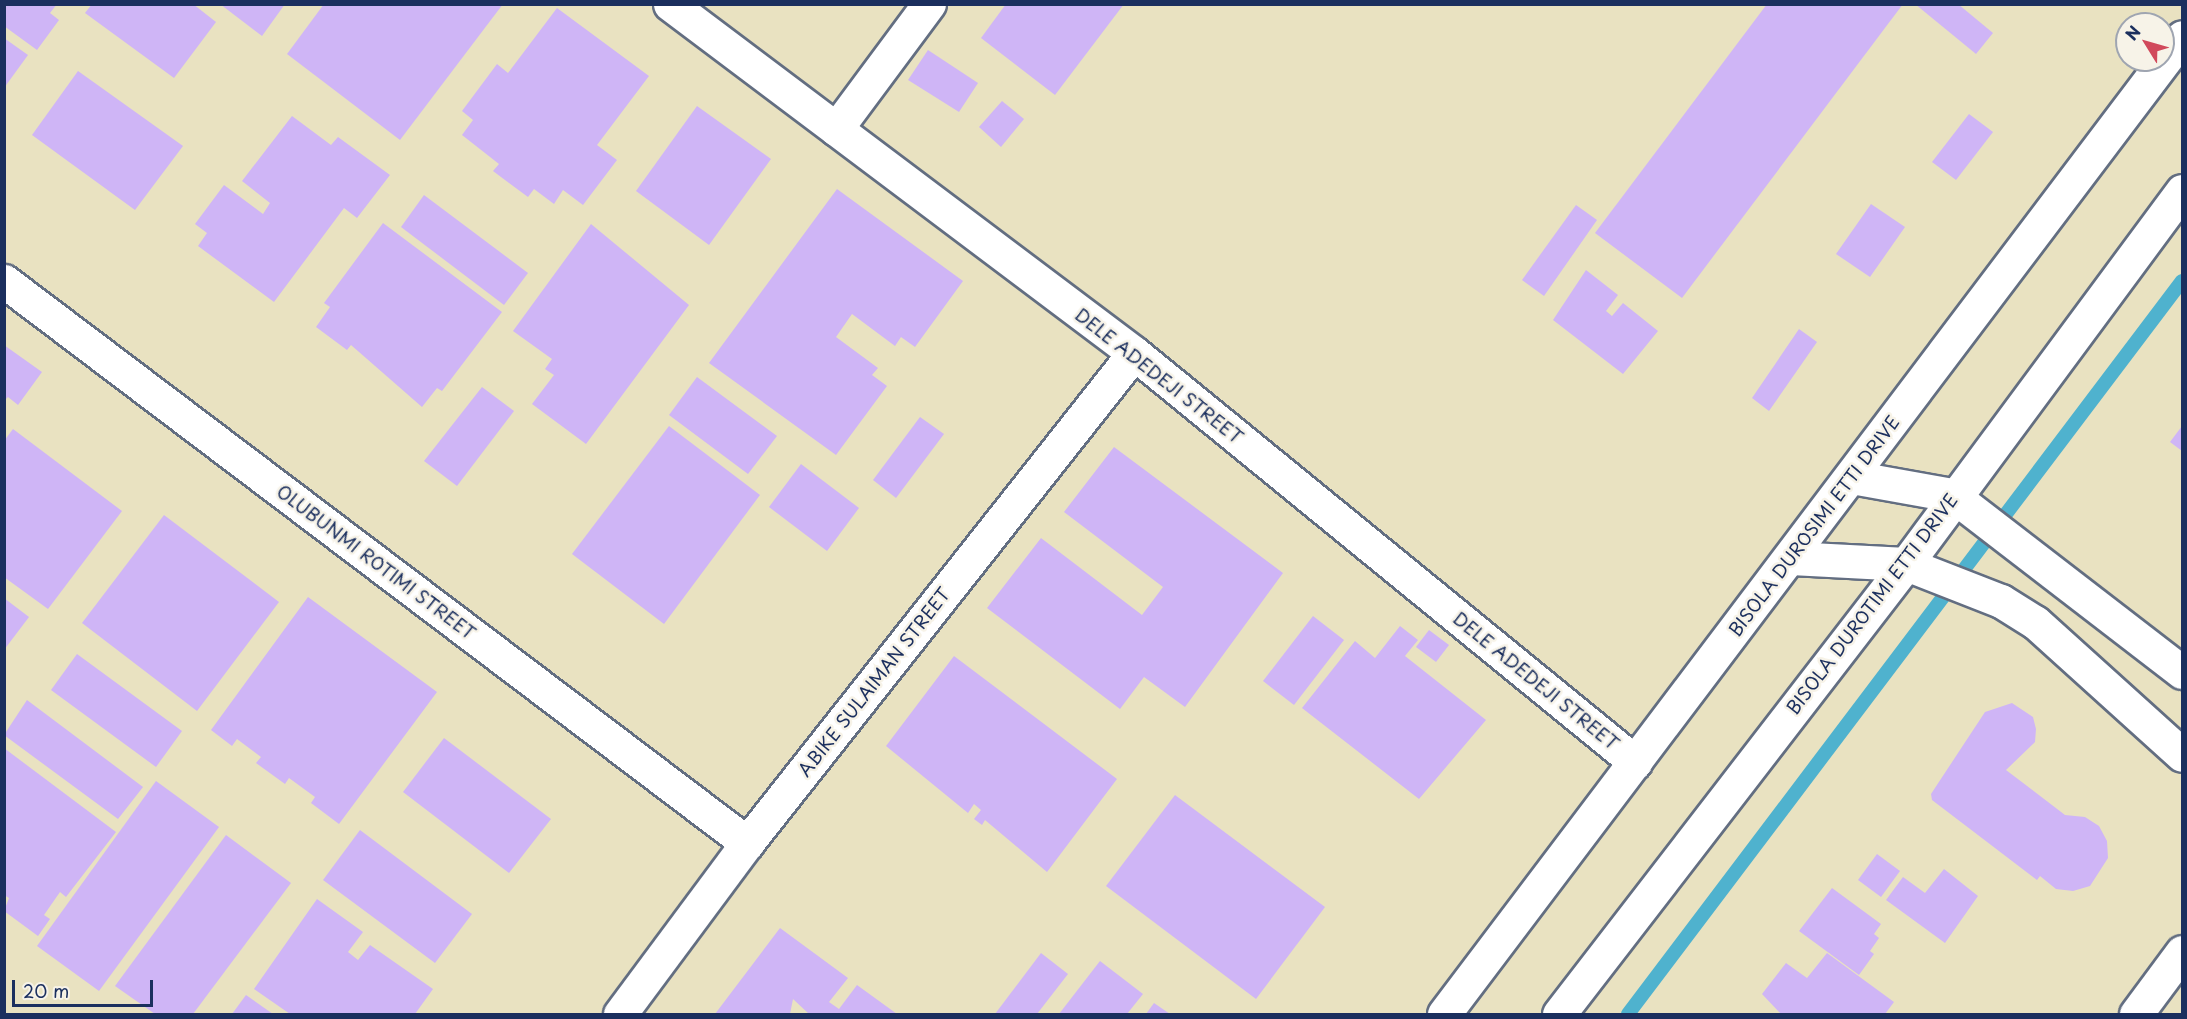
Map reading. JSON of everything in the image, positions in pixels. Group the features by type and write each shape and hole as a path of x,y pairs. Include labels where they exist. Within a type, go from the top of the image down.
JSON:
{"street":[{"name":"DELE ADEDEJI STREET","path":"670,4 1134,353 1635,762"},
{"path":"836,129 929,4"},
{"name":"BISOLA DUROSIMI ETTI DRIVE","path":"1444,1014 1791,558 2182,37"},
{"name":"BISOLA DUROTIMI ETTI DRIVE","path":"1559,1014 1906,564 1953,495 2182,191"},
{"name":"OLUBUNMI ROTIMI STREET","path":"4,281 747,843"},
{"name":"ABIKE SULAIMAN STREET","path":"620,1014 747,843 1134,353"},
{"path":"1851,477 1953,495 1999,526 2182,672"},
{"path":"1791,558 1906,564 1971,587 2035,622 2182,755"},
{"path":"2136,1014 2182,952"}],"building":[{"path":"4,4 57,4 50,13 59,20 37,50 4,26"},
{"path":"92,4 193,4 216,22 174,78 85,13"},
{"path":"220,4 285,4 262,36"},
{"path":"324,4 503,4 400,140 287,54"},
{"path":"1006,4 1124,4 1055,95 981,38"},
{"path":"1767,4 1903,4 1682,298 1595,233"},
{"path":"1915,4 1958,4 1993,33 1976,54"},
{"path":"557,8 649,76 597,145 617,160 583,205 563,190 554,204 534,189 528,197 493,171 499,164 462,135 473,120 462,111 497,64 508,73"},
{"path":"4,38 28,55 4,88"},
{"path":"928,50 978,83 959,112 908,80"},
{"path":"78,71 183,146 135,210 32,135"},
{"path":"1002,101 1024,119 1001,147 979,127"},
{"path":"697,106 771,159 709,245 636,191"},
{"path":"1969,114 1993,132 1956,180 1932,162"},
{"path":"292,116 331,145 338,137 390,175 357,218 344,208 274,302 198,246 207,233 195,224 224,185 263,214 270,203 242,181"},
{"path":"837,189 963,281 915,347 901,337 895,346 852,314 836,337 878,368 872,375 887,386 836,455 709,363"},
{"path":"424,195 528,273 504,305 401,227"},
{"path":"1871,204 1905,227 1870,277 1836,254"},
{"path":"1576,205 1597,220 1544,296 1522,280"},
{"path":"383,223 502,312 442,391 437,388 422,407 351,345 347,350 316,327 330,307 324,303"},
{"path":"591,224 689,305 586,444 532,404 554,375 545,369 552,359 513,331"},
{"path":"1586,270 1618,295 1606,311 1612,316 1623,303 1658,331 1623,374 1553,320"},
{"path":"1799,329 1817,342 1769,411 1752,398"},
{"path":"4,345 42,372 18,405 8,397 4,401"},
{"path":"697,377 777,436 748,474 669,415"},
{"path":"482,387 514,411 457,486 424,461"},
{"path":"920,417 944,434 896,498 873,480"},
{"path":"669,426 760,495 664,624 572,554"},
{"path":"2182,426 2182,451 2170,442"},
{"path":"13,429 122,511 48,609 4,577 4,441"},
{"path":"1114,447 1283,573 1185,707 1144,677 1120,709 987,608 1041,538 1142,615 1163,587 1064,512"},
{"path":"801,464 859,508 827,551 769,507"},
{"path":"164,515 279,602 197,711 82,623"},
{"path":"308,597 437,692 339,824 311,803 315,797 289,778 285,784 256,763 261,757 237,739 232,746 211,730"},
{"path":"4,598 29,617 4,650"},
{"path":"1313,616 1344,640 1294,705 1263,681"},
{"path":"1400,626 1418,640 1405,656 1486,720 1419,799 1302,708 1355,641 1375,658"},
{"path":"1429,630 1449,645 1436,662 1416,647"},
{"path":"77,654 182,731 156,767 51,690"},
{"path":"954,656 1117,779 1047,872 985,820 982,825 974,819 981,810 974,804 968,813 886,746"},
{"path":"27,700 143,787 118,819 4,735"},
{"path":"2012,703 2033,717 2036,729 2035,742 2006,770 2065,815 2085,817 2099,826 2107,841 2108,858 2090,886 2073,891 2056,889 2040,876 2037,880 1932,800 1931,794 1985,712"},
{"path":"444,738 551,819 509,873 403,792"},
{"path":"4,748 116,832 66,897 60,892 44,915 50,919 38,936 4,911 9,898 4,895"},
{"path":"156,781 219,827 99,991 37,946"},
{"path":"1175,795 1325,907 1256,999 1106,886"},
{"path":"360,830 472,914 435,963 323,880"},
{"path":"226,835 291,883 193,1014 155,1014 115,986"},
{"path":"1877,854 1900,871 1881,897 1858,880"},
{"path":"1944,869 1978,896 1945,943 1886,900 1903,877 1925,893"},
{"path":"1832,888 1881,924 1874,934 1879,938 1870,951 1874,954 1859,975 1799,931"},
{"path":"317,899 363,932 348,952 358,960 370,945 433,989 415,1014 290,1014 254,989"},
{"path":"780,928 848,978 829,1002 839,1009 857,985 897,1014 809,1014 793,999 790,1014 715,1014"},
{"path":"1041,953 1068,974 1037,1014 995,1014"},
{"path":"1827,953 1894,1002 1885,1014 1781,1014 1762,994 1786,963 1807,978"},
{"path":"1100,961 1143,994 1127,1014 1059,1014"},
{"path":"246,995 273,1014 232,1014"},
{"path":"1154,1003 1170,1014 1146,1014"}],"waterway":[{"path":"1628,1014 2182,281"}]}
